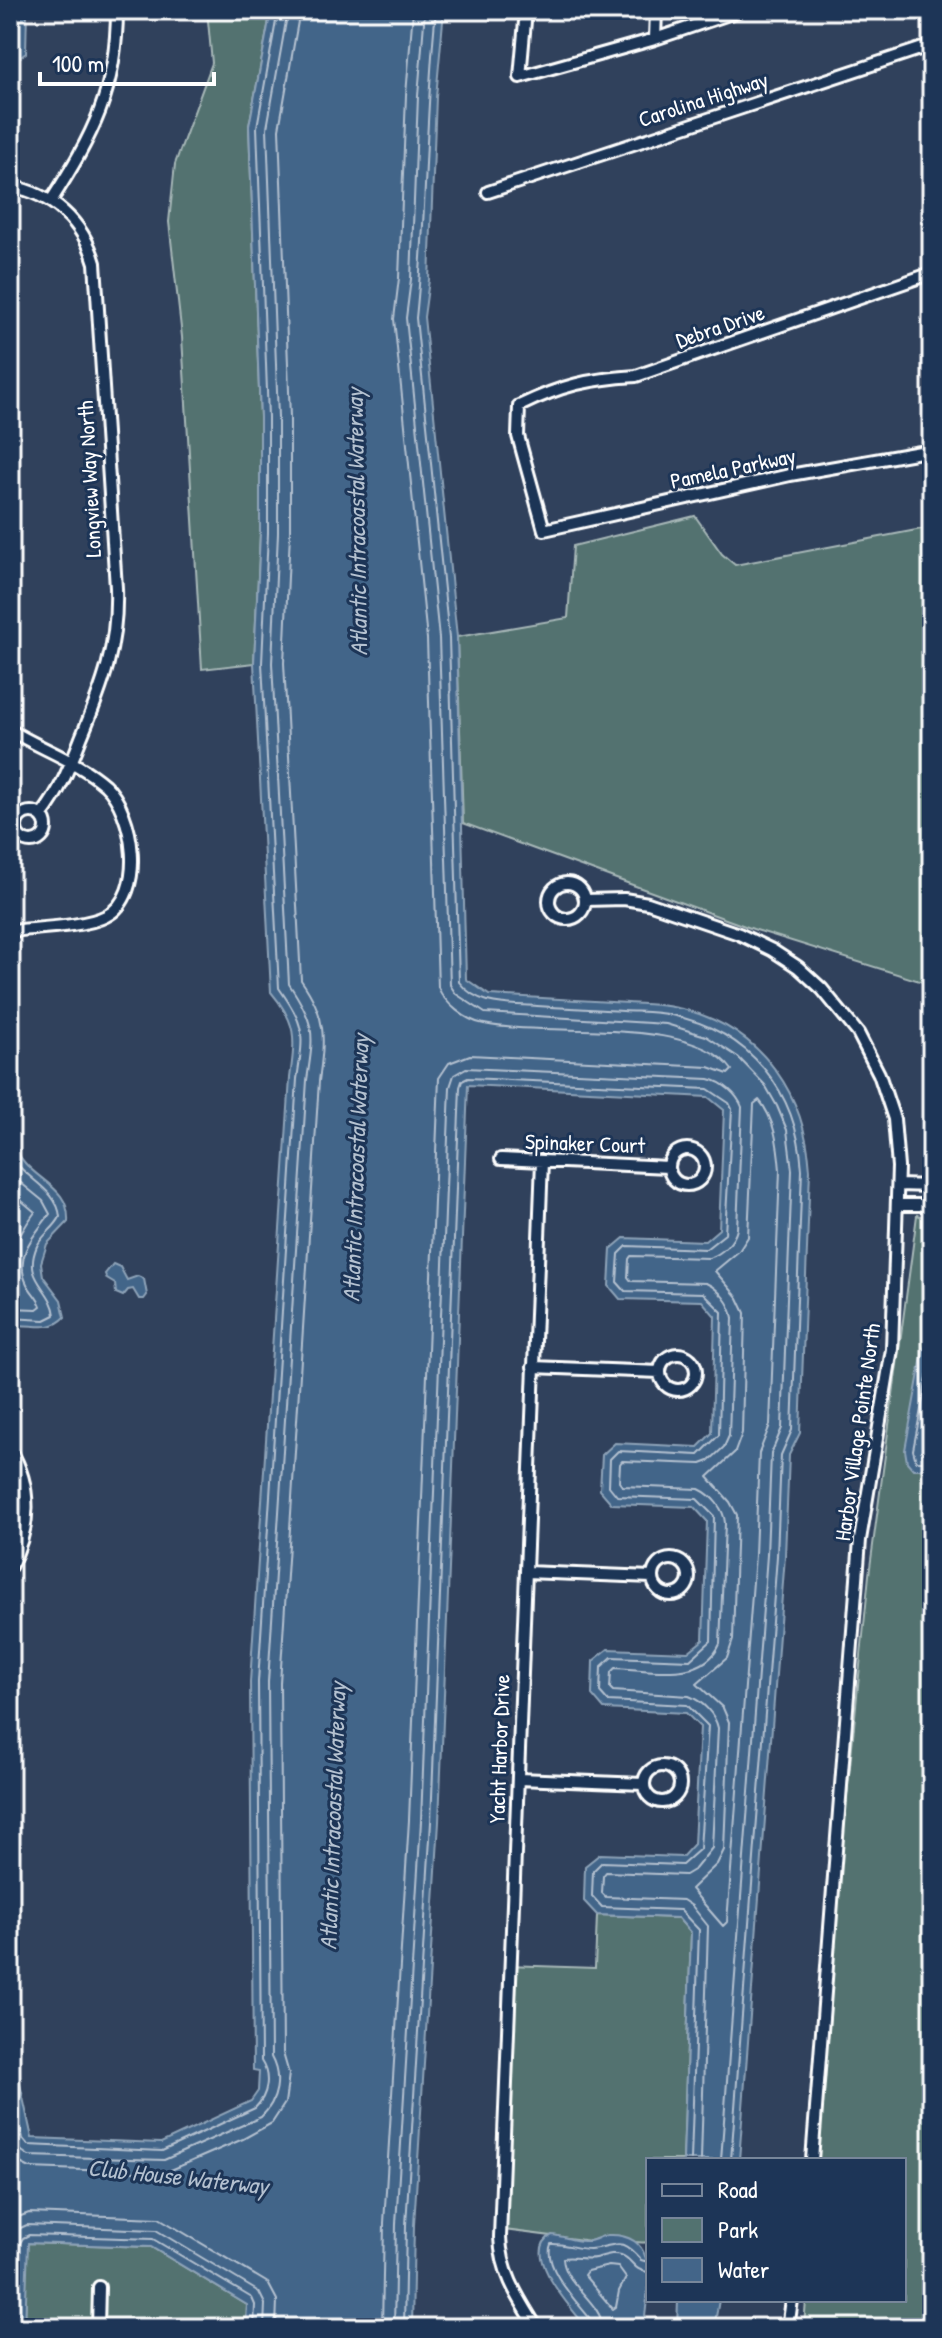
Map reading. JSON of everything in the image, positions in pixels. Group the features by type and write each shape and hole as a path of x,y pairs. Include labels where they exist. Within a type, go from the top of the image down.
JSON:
{"street":[{"path":"51,201 92,132 103,106 115,57 117,10"},
{"path":"526,10 520,77 655,39 741,10"},
{"path":"655,39 656,10"},
{"name":"Carolina Highway","path":"488,192 932,45"},
{"name":"Longview Way North","path":"10,186 51,201 80,230 95,263 116,598 115,633 109,666 60,789 41,816"},
{"name":"Debra Drive","path":"544,530 518,436 519,406 556,388 606,378 636,376 932,273"},
{"name":"Pamela Parkway","path":"544,530 790,475 932,450"},
{"path":"10,730 103,784 115,797 123,813 131,850 131,872 125,895 118,907 101,919 10,931"},
{"name":"Harbor Village Pointe North","path":"585,900 635,900 739,934 772,950 811,978 836,1003 858,1033 891,1105 898,1185 892,1349 860,1540 812,2158"},
{"name":"Spinaker Court","path":"501,1159 668,1167"},
{"name":"Yacht Harbor Drive","path":"537,2328 508,2279 500,2244 542,1161"},
{"path":"898,1185 932,1186"},
{"path":"897,1205 932,1205"},
{"path":"533,1367 660,1372"},
{"path":"10,1449 20,1468 27,1500 23,1539 10,1567"},
{"path":"526,1572 652,1577"},
{"path":"519,1779 643,1784"},
{"path":"98,2328 99,2287"},
{"path":"788,2328 792,2302"}],"green space":[{"path":"207,10 271,10 249,126 260,417 260,533 254,663 202,669 182,337 169,222 175,164 212,63"},
{"path":"695,516 722,554 735,565 932,527 932,985 753,929 463,823 457,637 568,618 573,546"},
{"path":"917,1215 932,1220 932,2328 804,2328 806,2302 906,2302 906,2158 817,2158 840,1867 869,1575"},
{"path":"597,1915 678,1918 691,1933 683,2158 646,2158 646,2242 609,2237 591,2241 496,2229 507,1965 595,1968"},
{"path":"27,2243 151,2247 247,2305 246,2328 25,2328"}],"water":[{"path":"10,10 27,10 26,53 10,65"},
{"path":"271,10 444,10 436,97 429,280 424,317 457,637 466,979 489,995 660,1005 680,1008 716,1021 759,1051 776,1071 800,1117 810,1170 800,1433 789,1455 785,1556 739,2158 683,2158 691,1933 678,1918 597,1915 584,1901 585,1866 600,1854 682,1857 694,1844 700,1727 686,1713 604,1709 592,1695 593,1661 608,1649 688,1652 703,1640 707,1521 694,1507 612,1504 600,1490 602,1455 615,1443 698,1447 712,1433 715,1316 702,1301 620,1299 609,1286 611,1249 624,1238 705,1241 719,1229 724,1110 708,1097 468,1085 439,1822 414,2225 412,2328 246,2328 247,2305 151,2247 28,2243 25,2328 10,2328 10,2039 32,2138 161,2143 251,2101 258,2091 259,2071 253,2070 250,1682 293,1042 286,1013 271,992 254,663 260,533 260,417 249,126"},
{"path":"10,1134 22,1160 65,1202 68,1222 47,1244 41,1263 43,1276 61,1300 65,1317 53,1325 10,1326"},
{"path":"113,1264 120,1267 127,1280 138,1276 144,1279 147,1295 144,1299 139,1299 133,1289 123,1296 116,1293 115,1284 105,1274"},
{"path":"931,1345 932,1469 913,1469 907,1462 905,1450 923,1351 925,1346"},
{"path":"552,2235 584,2241 607,2235 625,2237 637,2243 646,2260 644,2328 587,2328 552,2282 542,2255 543,2243"},
{"path":"678,2302 719,2302 714,2328 677,2328"}],"water label":[{"name":"Atlantic Intracoastal Waterway","path":"357,522"},
{"name":"Atlantic Intracoastal Waterway","path":"356,1168"},
{"name":"Atlantic Intracoastal Waterway","path":"333,1816"},
{"name":"Club House Waterway","path":"178,2177"}]}
